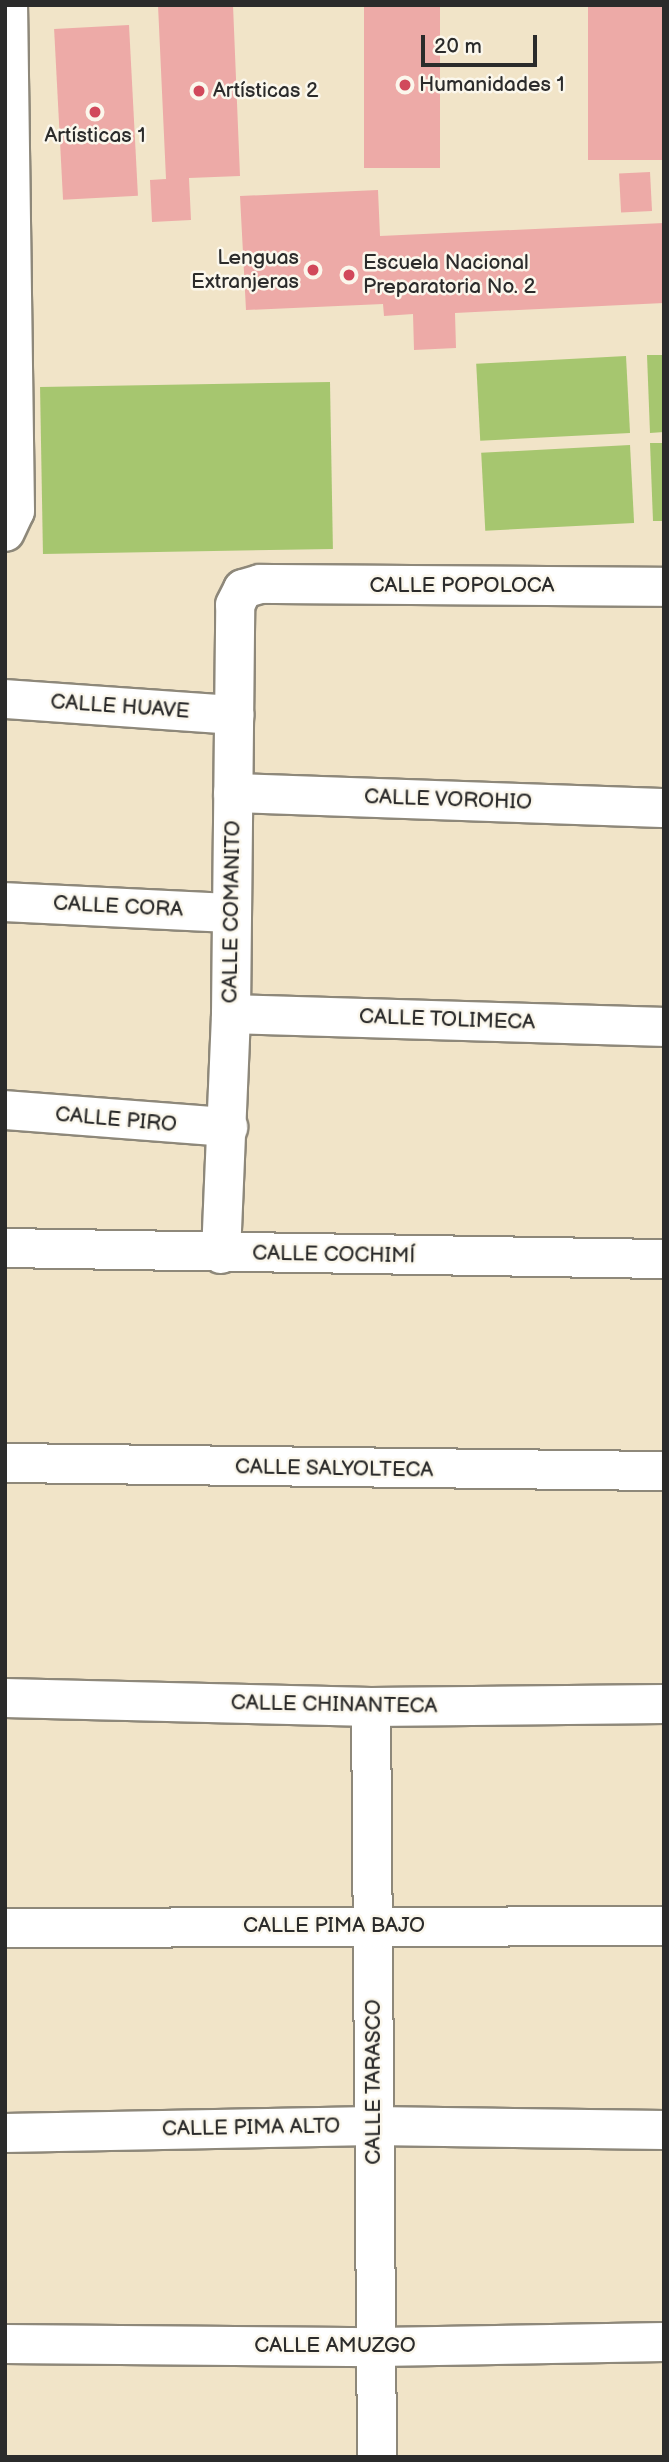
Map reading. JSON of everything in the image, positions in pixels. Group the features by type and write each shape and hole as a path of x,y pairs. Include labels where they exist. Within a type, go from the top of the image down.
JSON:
{"street":[{"path":"5,532 15,511 8,5"},
{"name":"CALLE POPOLOCA","path":"260,584 664,587"},
{"name":"CALLE COMANITO","path":"221,1254 231,1014 235,605 243,589 260,584"},
{"name":"CALLE HUAVE","path":"5,699 234,716"},
{"name":"CALLE VOROHIO","path":"233,793 664,808"},
{"name":"CALLE CORA","path":"5,902 231,913"},
{"name":"CALLE TOLIMECA","path":"231,1014 664,1027"},
{"name":"CALLE PIRO","path":"5,1111 228,1127"},
{"name":"CALLE COCHIMÍ","path":"5,1248 221,1254 664,1259"},
{"name":"CALLE SALYOLTECA","path":"5,1464 664,1471"},
{"name":"CALLE CHINANTECA","path":"5,1698 371,1707 664,1704"},
{"name":"CALLE TARASCO","path":"371,1707 376,2457"},
{"name":"CALLE PIMA BAJO","path":"5,1928 664,1926"},
{"name":"CALLE PIMA ALTO","path":"5,2133 373,2126 664,2130"},
{"name":"CALLE AMUZGO","path":"5,2344 377,2347 664,2342"}],"green space":[{"path":"647,355 664,355 664,432 650,433"},
{"path":"626,356 630,433 480,441 476,364"},
{"path":"330,382 333,549 43,554 40,387"},
{"path":"650,443 664,443 664,521 653,521"},
{"path":"630,445 634,523 485,531 481,453"}],"building":[{"name":"Artísticas 2","path":"158,5 233,5 240,176 189,178 191,220 152,222 150,180 166,179"},
{"name":"Humanidades 1","path":"364,5 440,5 440,168 364,168"},
{"path":"588,5 664,5 664,160 588,160"},
{"name":"Artísticas 1","path":"129,25 138,196 63,200 54,29"},
{"path":"650,172 652,211 621,213 619,174"},
{"path":"378,190 380,236 664,223 664,303 455,313 456,348 414,350 413,314 384,316 383,304 246,310 240,196"}],"place":[{"name":"Humanidades 1","path":"405,85"},
{"name":"Artísticas 2","path":"199,91"},
{"name":"Artísticas 1","path":"95,112"},
{"name":"Lenguas Extranjeras","path":"313,270"},
{"name":"Escuela Nacional Preparatoria No. 2","path":"349,275"}]}
